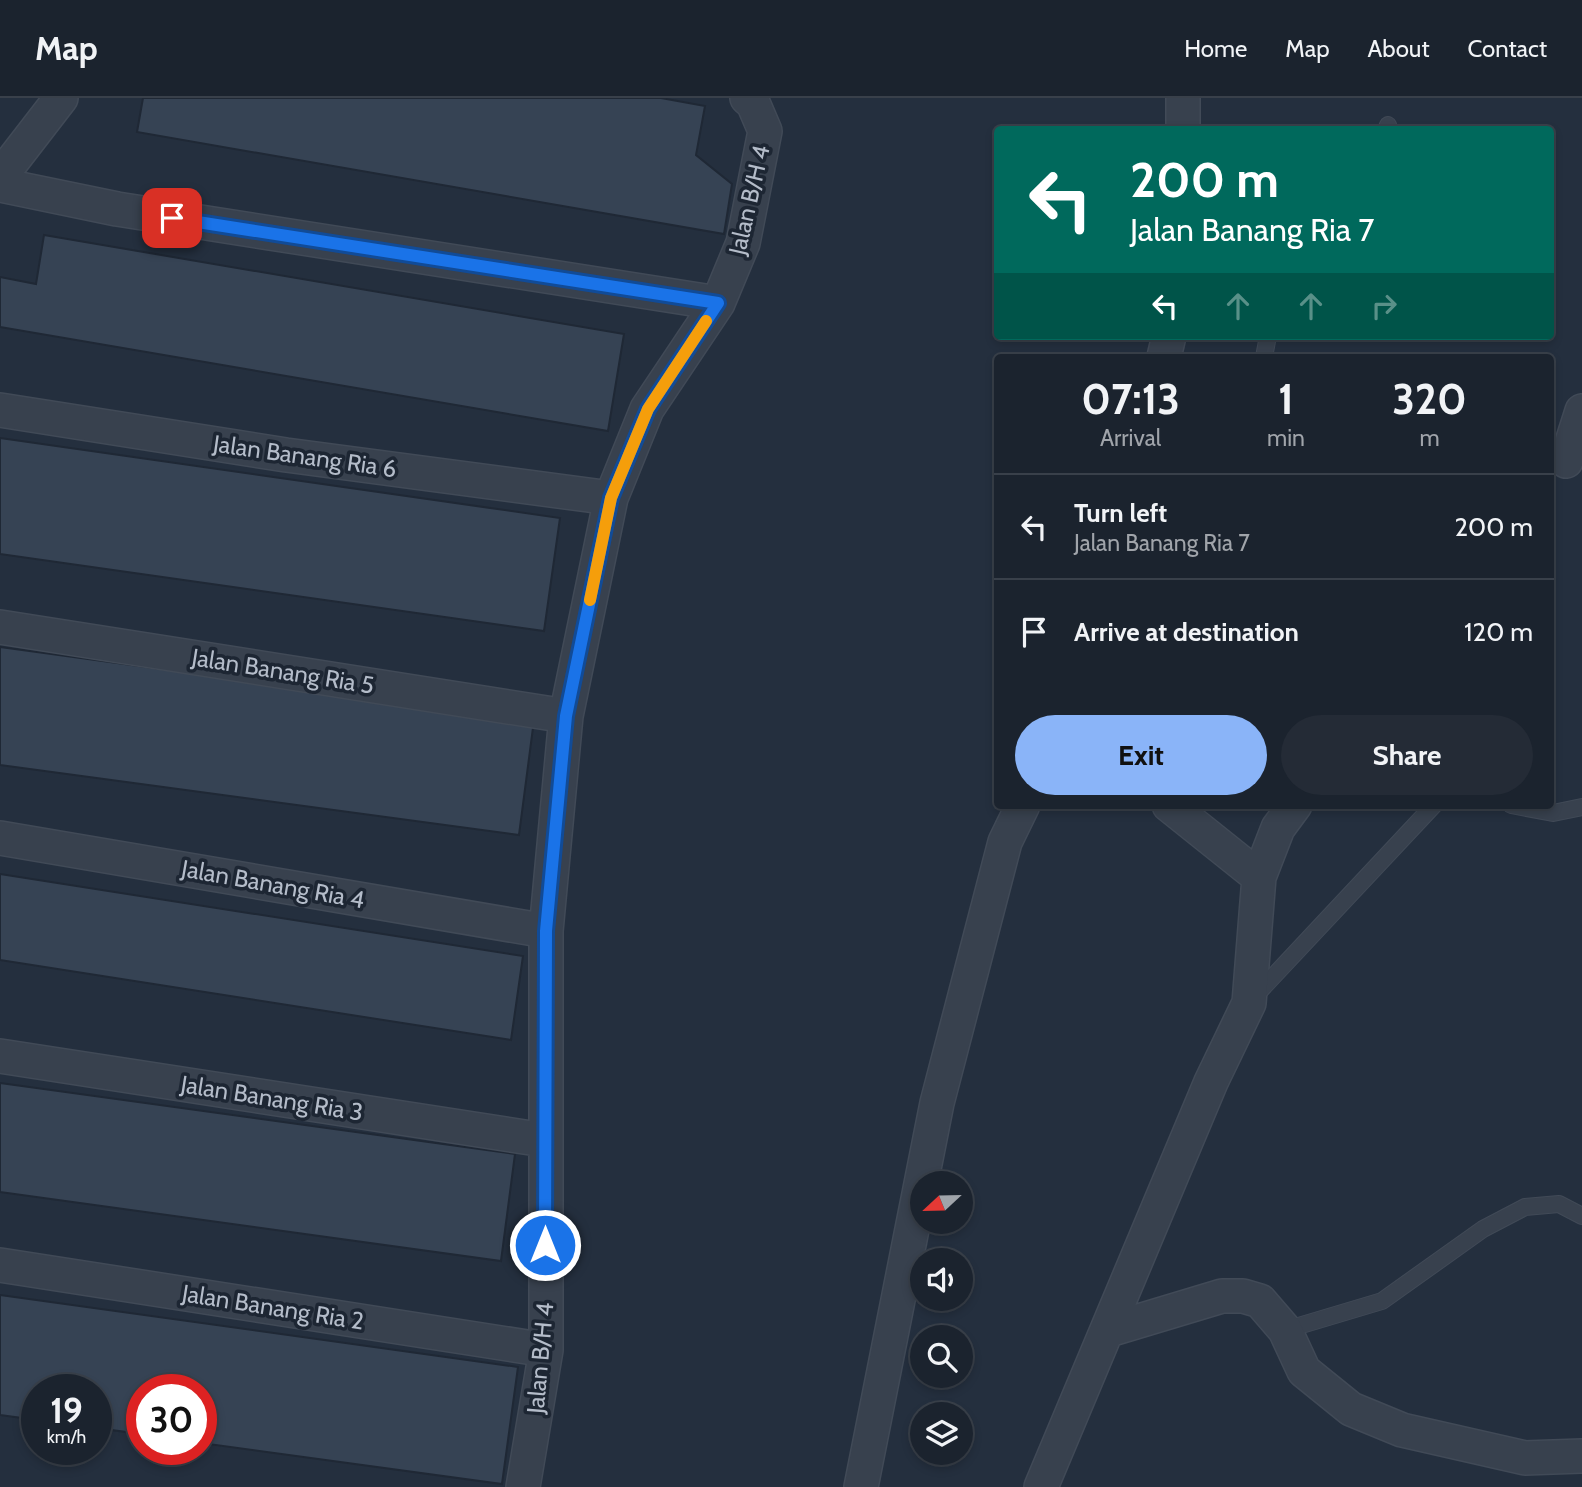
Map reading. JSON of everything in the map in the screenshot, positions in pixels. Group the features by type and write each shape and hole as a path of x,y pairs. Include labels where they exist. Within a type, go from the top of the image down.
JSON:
{"street":[{"path":"61,98 3,167 117,209 718,303"},
{"name":"Jalan B/H 4","path":"523,1487 546,1350 546,931 566,716 611,498 648,409 718,303 743,243 765,131 747,98"},
{"path":"1183,98 1183,126"},
{"name":"Jalan Banang Ria 6","path":"0,410 272,453 611,498"},
{"path":"1566,461 1582,411"},
{"name":"Jalan Banang Ria 5","path":"0,627 566,716"},
{"path":"860,1487 937,1103 1005,842 1021,809"},
{"path":"1173,809 1259,877"},
{"path":"1041,1487 1211,1082 1249,1003 1259,877 1278,828 1292,809"},
{"name":"Jalan Banang Ria 4","path":"0,838 546,931"},
{"name":"Jalan Banang Ria 3","path":"0,1056 544,1140"},
{"name":"Jalan Banang Ria 2","path":"0,1265 546,1350"},
{"path":"1109,1330 1222,1296 1243,1296 1260,1301 1285,1330 1304,1371 1351,1409 1402,1430 1525,1458 1582,1456"}],"lane":[{"path":"1532,809 1553,813 1582,807"},
{"path":"1249,1003 1430,809"},
{"path":"1285,1330 1382,1301 1483,1229 1525,1207 1559,1204 1582,1216"}],"building":[{"path":"143,98 661,98 705,106 696,155 732,184 724,234 137,132"},
{"path":"44,235 624,334 608,431 0,327 0,277 36,284"},
{"path":"0,438 560,518 544,631 0,554"},
{"path":"0,647 534,720 519,835 0,765"},
{"path":"0,874 523,956 511,1040 0,960"},
{"path":"0,1083 515,1154 501,1261 0,1192"},
{"path":"0,1295 518,1367 502,1484 217,1445 217,1374 126,1374 126,1432 112,1430 112,1374 21,1374 21,1418 0,1415"}],"slow traffic":[{"path":"590,600 611,498 648,409 706,321"}],"route":[{"path":"172,218 718,303 648,409 611,498 566,716 546,931 545,1245"}]}
